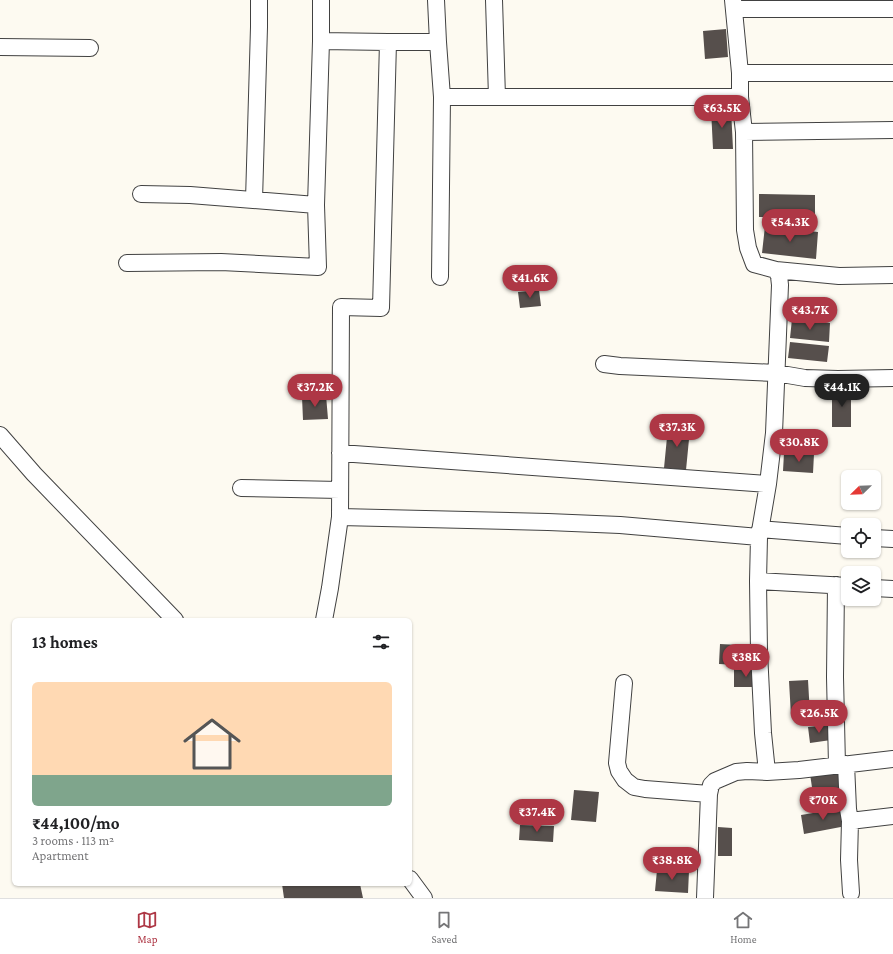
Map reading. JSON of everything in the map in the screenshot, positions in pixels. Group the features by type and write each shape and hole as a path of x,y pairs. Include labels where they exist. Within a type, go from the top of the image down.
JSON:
{"street":[{"path":"254,200 259,0"},
{"path":"126,263 221,262 318,267 316,205 321,0"},
{"path":"436,0 442,97 440,277"},
{"path":"494,0 497,97"},
{"path":"893,9 733,4 744,132 745,230 748,248 754,264 776,270 839,276 893,275"},
{"path":"321,40 438,42"},
{"path":"324,618 340,517 341,307 381,308 388,42"},
{"path":"0,47 90,48"},
{"path":"740,73 893,72"},
{"path":"442,97 740,97"},
{"path":"744,132 893,130"},
{"path":"141,194 190,195 316,205"},
{"path":"767,772 763,734 759,652 758,580 760,533 774,433 780,285 779,276 776,270"},
{"path":"604,364 776,373 804,378 893,378"},
{"path":"0,435 34,474 173,618"},
{"path":"340,453 768,484"},
{"path":"241,488 340,490"},
{"path":"340,517 556,522 841,536"},
{"path":"881,539 893,540"},
{"path":"758,580 841,586"},
{"path":"881,588 893,589"},
{"path":"841,599 835,677 842,764 850,821 849,860 851,894"},
{"path":"624,683 617,763 619,771 625,780 634,787 645,789 709,794"},
{"path":"705,898 709,794 711,785 715,781 736,772 799,770 893,759"},
{"path":"850,821 893,816"},
{"path":"412,882 424,898"}],"building":[{"path":"726,29 728,57 705,59 703,31"},
{"path":"711,109 731,109 733,149 713,149"},
{"path":"759,194 815,195 815,218 759,217"},
{"path":"765,226 818,232 816,259 762,253"},
{"path":"539,290 541,306 520,308 518,292"},
{"path":"792,319 830,323 829,342 790,338"},
{"path":"790,342 829,346 827,362 788,358"},
{"path":"832,389 851,389 851,427 832,427"},
{"path":"326,395 328,419 303,420 302,397"},
{"path":"668,427 690,429 686,470 664,468"},
{"path":"786,431 816,432 815,449 785,448"},
{"path":"784,453 814,454 813,473 783,471"},
{"path":"720,644 759,646 758,666 719,664"},
{"path":"734,669 758,669 759,687 734,687"},
{"path":"808,680 810,715 791,716 789,681"},
{"path":"829,725 831,740 810,743 808,727"},
{"path":"841,770 844,790 813,794 810,774"},
{"path":"574,790 599,792 596,822 571,820"},
{"path":"843,808 846,826 804,834 801,815"},
{"path":"520,825 554,826 553,842 519,840"},
{"path":"718,827 732,828 732,856 718,856"},
{"path":"657,870 689,871 688,893 655,891"},
{"path":"282,886 360,886 363,898 284,898"}]}
